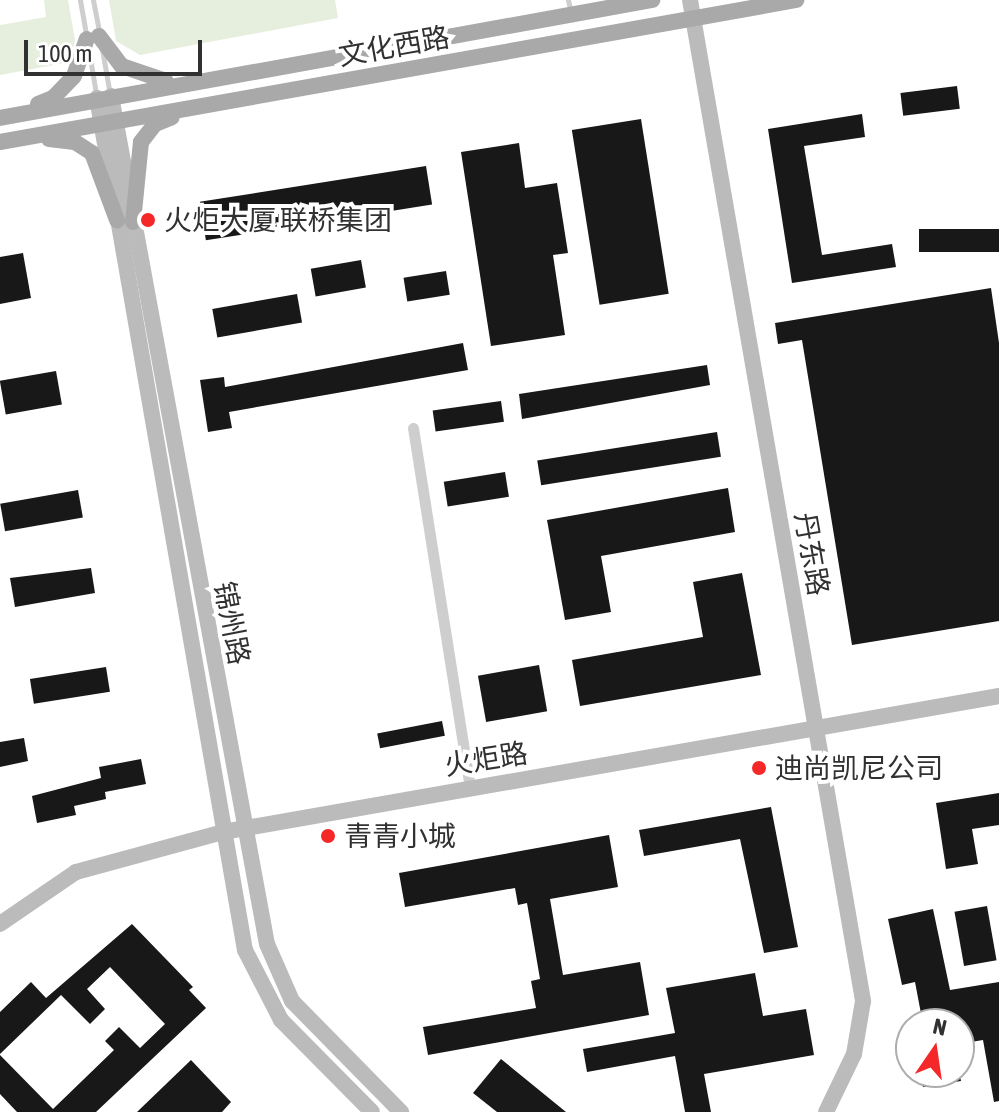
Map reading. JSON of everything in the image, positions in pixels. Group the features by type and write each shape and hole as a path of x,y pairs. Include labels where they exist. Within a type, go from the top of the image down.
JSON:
{"main road":[{"name":"文化西路","path":"5,117 570,7 652,0"},
{"name":"丹东路","path":"690,0 863,1001 854,1054 826,1112"},
{"name":"文化西路","path":"2,142 796,0"},
{"path":"5,117 64,90 93,37 122,66 137,75 162,81 200,80"},
{"name":"锦州路","path":"104,97 223,832 245,950 281,1020 372,1112"},
{"path":"125,221 141,142 155,124 204,105"},
{"path":"2,142 58,138 84,146 101,167 125,221"},
{"name":"锦州路","path":"125,221 267,944 292,1001 401,1112"},
{"name":"火炬路","path":"0,924 76,872 223,832 999,696"}],"street":[{"path":"413,428 470,788"}],"lane":[{"path":"80,0 93,37 104,97"},
{"path":"93,0 93,37 104,97"}],"green space":[{"path":"44,0 68,0 75,40 70,62 0,75 0,25 46,17"},
{"path":"109,0 335,0 338,18 140,55 116,41"}],"building":[{"path":"957,86 960,109 903,116 900,93"},
{"path":"862,114 865,137 804,146 822,255 892,244 896,267 792,283 768,129"},
{"path":"641,119 669,294 600,305 572,130"},
{"path":"519,143 525,188 557,183 568,253 553,255 565,335 491,346 461,152"},
{"path":"426,166 432,205 206,240 200,202"},
{"path":"919,229 999,229 999,252 919,252"},
{"path":"23,253 31,298 0,304 0,257"},
{"path":"361,260 366,288 316,296 311,269"},
{"path":"446,271 450,295 407,301 404,278"},
{"path":"991,288 999,343 999,621 852,645 802,340 778,344 775,323"},
{"path":"297,294 302,323 217,337 212,309"},
{"path":"463,343 468,370 229,412 232,428 208,432 200,380 224,377 225,387"},
{"path":"707,365 710,385 522,419 519,394"},
{"path":"56,371 62,404 6,414 0,381"},
{"path":"501,401 504,422 436,431 433,411"},
{"path":"717,432 721,457 541,485 537,460"},
{"path":"505,472 509,497 448,506 444,482"},
{"path":"728,488 735,532 601,556 611,612 565,620 547,520"},
{"path":"78,490 83,518 5,531 0,504"},
{"path":"91,568 95,593 15,607 10,578"},
{"path":"742,573 761,675 580,706 572,660 703,637 693,582"},
{"path":"539,665 547,711 486,722 478,676"},
{"path":"106,667 110,692 34,704 30,679"},
{"path":"442,721 445,736 380,748 377,734"},
{"path":"24,738 28,761 0,767 0,742"},
{"path":"141,759 146,784 105,792 106,799 74,806 76,815 37,823 32,796 101,778 99,767"},
{"path":"999,793 999,825 972,829 978,864 946,869 936,803"},
{"path":"771,807 798,947 764,953 740,839 644,856 639,830"},
{"path":"609,835 618,887 550,899 563,975 640,962 649,1015 428,1055 423,1027 536,1008 531,981 540,979 527,903 518,905 515,888 405,907 399,873"},
{"path":"987,906 997,960 964,966 955,912"},
{"path":"933,909 950,990 999,982 999,1101 994,1102 983,1040 975,1041 975,1008 920,1008 915,982 902,985 888,919"},
{"path":"132,924 193,987 189,990 206,1008 96,1112 17,1112 0,1094 0,1055 53,1109 114,1050 105,1041 119,1027 140,1048 165,1024 110,967 87,989 105,1009 90,1024 61,995 0,1054 0,1012 31,982 46,998"},
{"path":"755,973 763,1016 806,1009 814,1055 704,1074 711,1112 685,1112 675,1056 587,1072 583,1049 675,1033 666,988"},
{"path":"501,1059 566,1112 497,1112 473,1093"},
{"path":"191,1060 231,1102 222,1112 137,1112"}],"place":[{"name":"火炬大厦 联桥集团","path":"148,220"},
{"name":"迪尚凯尼公司","path":"759,768"},
{"name":"青青小城","path":"328,836"}]}
